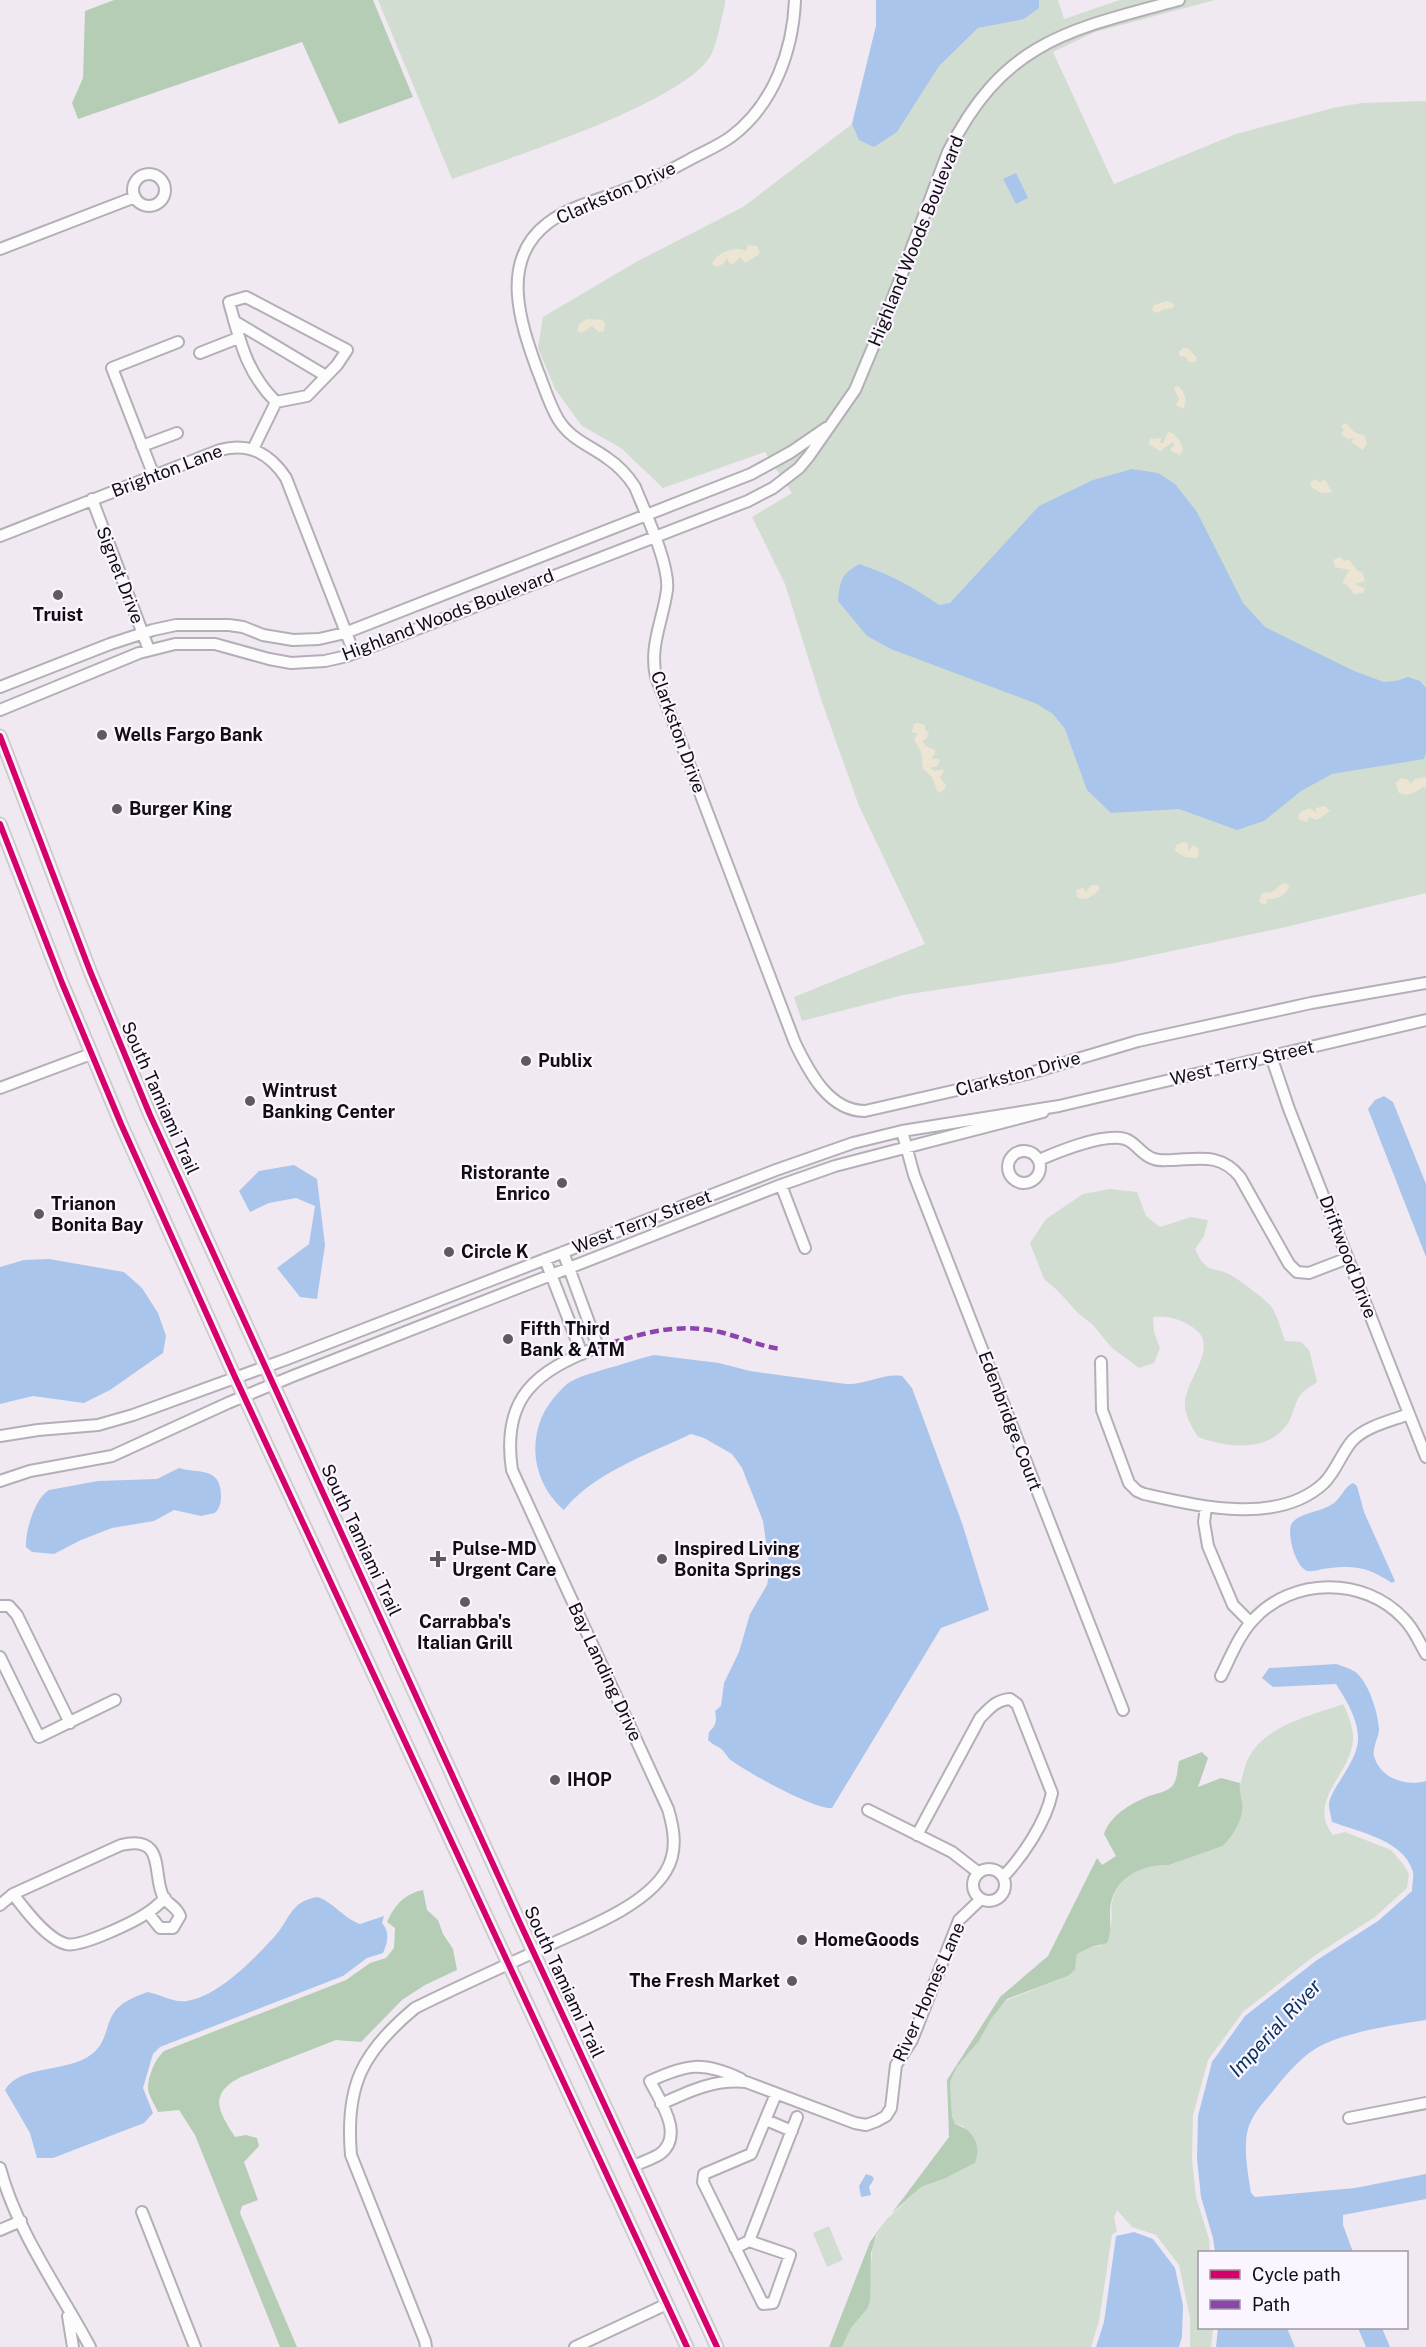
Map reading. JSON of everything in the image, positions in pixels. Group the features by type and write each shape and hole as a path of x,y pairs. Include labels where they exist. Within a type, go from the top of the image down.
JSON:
{"main road":[{"name":"South Tamiami Trail","path":"0,736 119,1041 273,1384 717,2347"},
{"path":"0,824 91,1054 235,1377 687,2347"}],"street":[{"name":"Clarkston Drive","path":"795,0 791,35 782,67 766,98 741,128 723,142 648,181 568,212 548,223 531,242 519,268 517,295 521,322 559,420 580,443 607,457 629,478 646,514 667,576 667,589 653,650 656,678 795,1043 815,1079 833,1100 843,1107 865,1112 1027,1074 1124,1044 1295,1007 1426,983"},
{"path":"1130,0 1133,13"},
{"name":"Highland Woods Boulevard","path":"0,710 149,650 175,644 203,643 227,646 269,659 302,663 325,661 354,653 748,501 773,488 804,462 848,402 862,377 948,152 968,114 996,81 1038,48 1079,28 1179,0"},
{"path":"0,249 135,197"},
{"path":"246,297 347,350 307,396 276,402 261,387 242,352 229,302 246,297"},
{"path":"234,321 326,376"},
{"path":"200,353 238,338"},
{"path":"154,476 112,368 178,342"},
{"path":"276,402 253,449 272,460 286,478 354,653"},
{"name":"Highland Woods Boulevard","path":"0,687 142,633 176,625 214,624 243,627 263,635 292,640 319,639 345,633 536,560 761,469 831,425"},
{"path":"142,447 177,433"},
{"name":"Brighton Lane","path":"0,536 220,450 231,447 253,449"},
{"name":"Signet Drive","path":"92,500 149,650"},
{"name":"West Terry Street","path":"0,1436 38,1430 86,1427 111,1422 265,1366 784,1167 853,1143 902,1131 1059,1106 1426,1020"},
{"path":"0,1088 91,1054"},
{"name":"Driftwood Drive","path":"1271,1056 1289,1109 1426,1457"},
{"name":"West Terry Street","path":"0,1481 30,1471 112,1456 273,1384 781,1185 836,1166 1031,1116 1059,1106"},
{"name":"Edenbridge Court","path":"902,1131 914,1175 1123,1710"},
{"path":"1039,1160 1086,1144 1118,1137 1130,1140 1146,1157 1157,1161 1212,1158 1233,1168 1240,1177 1289,1264 1297,1272 1309,1273 1348,1257"},
{"path":"781,1185 805,1248"},
{"name":"Bay Landing Drive","path":"427,2345 351,2155 349,2128 352,2100 358,2076 394,2025 415,2008 588,1927 635,1901 656,1885 667,1869 673,1852 673,1825 668,1809 512,1470 510,1455 512,1428 516,1412 524,1396 534,1383 557,1364 598,1347 563,1252"},
{"path":"545,1259 582,1354"},
{"path":"1101,1362 1102,1410 1129,1484 1144,1494 1206,1507 1250,1508 1281,1504 1304,1497 1331,1475 1351,1443 1359,1435 1409,1414"},
{"path":"1206,1507 1204,1522 1208,1546 1233,1605 1250,1623"},
{"path":"1221,1676 1250,1623 1269,1606 1291,1594 1314,1588 1349,1589 1372,1596 1394,1609 1412,1628 1426,1654"},
{"path":"0,1606 9,1606 17,1615 70,1723"},
{"path":"0,1657 39,1737 115,1700"},
{"name":"River Homes Lane","path":"661,2104 712,2083 746,2082 855,2123 867,2125 886,2116 891,2108 896,2065 912,2040 950,1938 959,1920 981,1899 992,1901 1001,1896 1005,1886 1003,1877 1025,1850 1049,1805 1052,1793 1017,1704 1010,1699 1002,1700 994,1704 980,1718 917,1835"},
{"path":"868,1810 957,1855 979,1873"},
{"path":"0,1905 13,1894 132,1842 143,1844 152,1852 165,1898 178,1910 180,1916 173,1928 160,1928 148,1913"},
{"path":"981,1899 976,1896 973,1887 973,1881 979,1873 992,1869 1003,1877"},
{"path":"13,1894 27,1912 48,1932 68,1945 80,1944 148,1913 165,1898"},
{"path":"633,2166 659,2154 668,2145 672,2136 650,2080 683,2068 708,2066 746,2082"},
{"path":"749,2241 790,2255 773,2303 763,2304 702,2177 704,2174 751,2154 776,2094"},
{"path":"1349,2118 1426,2103"},
{"path":"735,2248 749,2241 797,2117"},
{"path":"766,2120 792,2131"},
{"path":"0,2168 21,2221 90,2347"},
{"path":"142,2212 195,2347"},
{"path":"0,2230 21,2221"},
{"path":"575,2347 667,2304"},
{"path":"68,2310 73,2347"}],"green space":[{"path":"114,0 373,0 413,97 339,124 302,42 78,119 72,103 83,78 85,11"},
{"path":"378,0 725,0 725,5 712,53 696,72 669,91 593,127 452,179"},
{"path":"876,0 1058,0 1064,19 1120,0 1215,0 1095,32 1053,52 1114,184 1236,134 1333,108 1362,103 1426,101 1426,893 1286,927 1115,963 903,995 802,1021 794,997 925,944 859,806 823,705 785,584 752,517 792,493 765,452 663,488 621,448 582,426 555,389 538,348 543,317 636,262 743,207 852,124 876,26"},
{"path":"1110,1189 1137,1192 1146,1216 1160,1227 1191,1217 1208,1220 1204,1236 1195,1249 1204,1264 1234,1277 1268,1303 1285,1341 1301,1342 1309,1350 1317,1382 1302,1393 1292,1416 1280,1433 1259,1444 1247,1445 1222,1444 1198,1437 1187,1416 1185,1403 1203,1351 1203,1341 1199,1333 1189,1325 1172,1318 1153,1317 1154,1332 1160,1348 1154,1363 1139,1368 1112,1348 1092,1324 1044,1279 1030,1243 1046,1219 1083,1194"},
{"path":"1343,1704 1352,1726 1353,1740 1345,1764 1327,1799 1324,1811 1326,1823 1333,1835 1345,1832 1391,1850 1409,1874 1407,1888 1375,1917 1314,1956 1243,2012 1208,2060 1193,2115 1192,2158 1196,2197 1209,2239 1210,2251 1198,2251 1198,2329 1213,2329 1211,2347 1190,2347 1190,2318 1179,2265 1156,2235 1132,2227 1117,2210 1114,2218 1117,2231 1112,2235 1099,2321 1091,2347 842,2347 851,2328 867,2309 873,2243 886,2220 921,2187 946,2178 975,2163 963,2126 955,2124 952,2116 950,2082 957,2067 979,2041 990,2019 1007,2000 1068,1976 1075,1970 1077,1954 1091,1947 1100,1946 1110,1928 1111,1905 1115,1893 1133,1873 1159,1865 1169,1865 1223,1846 1240,1819 1242,1800 1239,1790 1248,1758 1268,1735 1297,1720"},
{"path":"1202,1752 1208,1758 1198,1787 1221,1778 1240,1783 1242,1813 1231,1837 1223,1846 1169,1865 1148,1867 1130,1876 1122,1882 1112,1899 1107,1943 1077,1954 1075,1970 1068,1976 1007,1999 991,2019 979,2041 957,2067 950,2082 952,2116 955,2124 967,2130 974,2139 977,2150 975,2163 946,2178 921,2187 892,2213 949,2137 947,2080 1000,1997 1048,1956 1097,1858 1102,1865 1116,1856 1104,1834 1107,1827 1130,1805 1171,1787 1176,1779 1179,1761"},
{"path":"423,1890 427,1910 438,1920 443,1934 453,1949 457,1970 425,1985 402,2000 361,2042 336,2040 241,2077 230,2083 220,2097 221,2112 235,2137 246,2135 257,2138 259,2146 244,2162 258,2200 242,2206 240,2213 297,2347 280,2347 195,2135 179,2110 158,2112 148,2091 151,2073 164,2051 346,1980 370,1963 386,1958 394,1948 395,1928 387,1922 390,1916 405,1897"},
{"path":"886,2220 876,2236 871,2253 870,2301 867,2309 851,2328 842,2347 829,2347 870,2242"},
{"path":"829,2226 843,2260 827,2267 813,2233"}],"sand":[{"path":"748,245 757,246 760,252 745,263 740,257 733,264 729,263 727,258 723,264 716,267 712,264 722,253 737,249 746,251"},
{"path":"1167,301 1174,304 1173,308 1157,313 1152,310 1154,305"},
{"path":"587,319 603,320 604,331 599,332 592,326 582,333 577,331 579,324"},
{"path":"1183,348 1188,348 1197,358 1195,362 1189,362 1186,357 1180,356 1179,352"},
{"path":"1178,386 1185,397 1183,409 1176,405 1179,399 1174,388"},
{"path":"1346,423 1354,432 1365,436 1367,443 1363,450 1351,442 1354,438 1348,439 1341,434 1344,430 1341,426"},
{"path":"1168,432 1176,436 1179,441 1183,450 1180,455 1171,451 1175,445 1173,442 1160,451 1149,444 1150,439 1161,438 1160,443 1163,443"},
{"path":"1315,479 1320,483 1323,480 1326,481 1332,492 1322,493 1311,487 1310,483"},
{"path":"1341,557 1344,561 1349,560 1358,571 1363,573 1365,581 1355,584 1365,589 1363,593 1354,594 1347,585 1342,583 1349,570 1335,567 1333,560"},
{"path":"914,724 925,725 925,730 929,733 922,741 926,746 935,750 931,758 940,761 937,766 930,768 935,771 942,769 944,771 940,778 946,785 945,789 938,793 932,777 923,769 921,752 914,739 918,734 912,732"},
{"path":"1426,777 1426,789 1423,786 1418,791 1407,795 1398,792 1396,783 1401,778 1407,779 1411,784 1415,779"},
{"path":"1325,806 1330,811 1317,820 1309,817 1307,822 1298,819 1300,812 1310,808 1316,813 1316,808"},
{"path":"1184,842 1188,844 1188,851 1193,845 1198,848 1199,855 1196,858 1185,857 1175,851 1176,845"},
{"path":"1283,883 1288,884 1289,887 1283,895 1267,899 1266,905 1259,902 1262,893 1272,892"},
{"path":"1091,885 1098,885 1100,888 1090,897 1083,899 1077,897 1076,890 1083,888 1086,892"}],"water":[{"path":"876,0 1039,0 1039,8 1024,19 978,28 939,66 897,132 874,147 859,140 852,124 876,26"},
{"path":"1016,173 1028,198 1016,204 1003,179"},
{"path":"1132,469 1158,473 1175,484 1197,512 1243,603 1265,627 1354,671 1384,682 1408,677 1420,681 1426,688 1426,753 1424,759 1332,774 1301,791 1264,821 1237,830 1179,809 1111,813 1087,790 1065,729 1053,714 1037,704 891,649 867,636 838,601 842,579 848,571 859,564 901,582 939,605 950,603 1039,506 1093,480"},
{"path":"1384,1096 1393,1102 1426,1184 1426,1257 1368,1109 1375,1100"},
{"path":"294,1165 317,1179 325,1245 317,1299 300,1297 277,1268 309,1244 315,1206 296,1198 269,1203 250,1212 239,1191 259,1171"},
{"path":"49,1259 124,1272 142,1288 158,1313 166,1336 163,1353 110,1390 84,1403 33,1396 0,1404 0,1267 24,1260"},
{"path":"654,1355 846,1384 888,1376 902,1376 912,1388 962,1523 989,1610 941,1628 832,1808 796,1797 766,1781 732,1761 722,1749 708,1740 709,1732 715,1723 715,1711 721,1706 724,1683 739,1652 750,1614 767,1585 770,1570 763,1521 742,1468 732,1454 704,1438 691,1434 606,1475 590,1485 564,1510 543,1483 535,1452 536,1435 549,1405 560,1391 582,1376"},
{"path":"179,1468 207,1473 217,1480 221,1498 215,1513 201,1516 174,1510 154,1521 112,1528 54,1554 32,1552 26,1547 27,1532 35,1507 49,1490 98,1481 157,1479"},
{"path":"1353,1483 1357,1486 1364,1512 1395,1581 1392,1583 1370,1571 1356,1568 1340,1567 1308,1571 1303,1568 1296,1557 1290,1533 1292,1523 1301,1516 1334,1503"},
{"name":"Imperial River","path":"1336,1664 1359,1675 1364,1681 1377,1714 1379,1729 1374,1756 1377,1764 1388,1775 1402,1782 1426,1781 1426,2020 1369,2030 1340,2038 1315,2049 1298,2063 1262,2104 1255,2113 1247,2136 1247,2169 1251,2193 1255,2197 1355,2188 1426,2174 1426,2199 1343,2215 1343,2225 1353,2251 1215,2251 1201,2197 1197,2159 1198,2116 1212,2062 1245,2016 1317,1960 1378,1921 1412,1891 1413,1872 1408,1861 1400,1852 1379,1839 1332,1822 1330,1798 1353,1758 1358,1740 1354,1718 1336,1684 1273,1687 1262,1678 1269,1668"},
{"path":"317,1897 360,1924 384,1916 382,1923 387,1937 383,1953 367,1958 343,1976 160,2047 153,2054 143,2088 153,2113 144,2123 53,2158 37,2158 30,2133 5,2090 12,2082 33,2072 70,2064 92,2054 100,2045 116,2010 133,1998 147,1992 176,2001 187,2001 211,1992 257,1955 280,1930 296,1907 308,1899"},
{"path":"866,2174 874,2179 869,2187 871,2195 861,2197 859,2186"},
{"path":"1134,2232 1153,2239 1175,2268 1183,2305 1182,2337 1179,2347 1096,2347 1104,2322 1116,2236"},
{"path":"1218,2329 1287,2329 1295,2347 1216,2347"},
{"path":"1358,2329 1382,2329 1390,2347 1366,2347"}],"marked path":[{"path":"598,1347 658,1331 688,1328 720,1332 782,1349"}],"cycle path":[{"path":"0,736 90,971 150,1115 717,2347"},
{"path":"0,824 62,983 121,1124 235,1377 687,2347"}],"place":[{"name":"Truist","path":"58,595"},
{"name":"Wells Fargo Bank","path":"102,735"},
{"name":"Burger King","path":"117,809"},
{"name":"Publix","path":"526,1061"},
{"name":"Wintrust Banking Center","path":"250,1101"},
{"name":"Ristorante Enrico","path":"562,1183"},
{"name":"Trianon Bonita Bay","path":"39,1214"},
{"name":"Circle K","path":"449,1252"},
{"name":"Fifth Third Bank & ATM","path":"508,1339"},
{"name":"Pulse-MD Urgent Care","path":"438,1559"},
{"name":"Inspired Living Bonita Springs","path":"662,1559"},
{"name":"Carrabba's Italian Grill","path":"465,1602"},
{"name":"IHOP","path":"555,1780"},
{"name":"HomeGoods","path":"802,1940"},
{"name":"The Fresh Market","path":"792,1981"}]}
